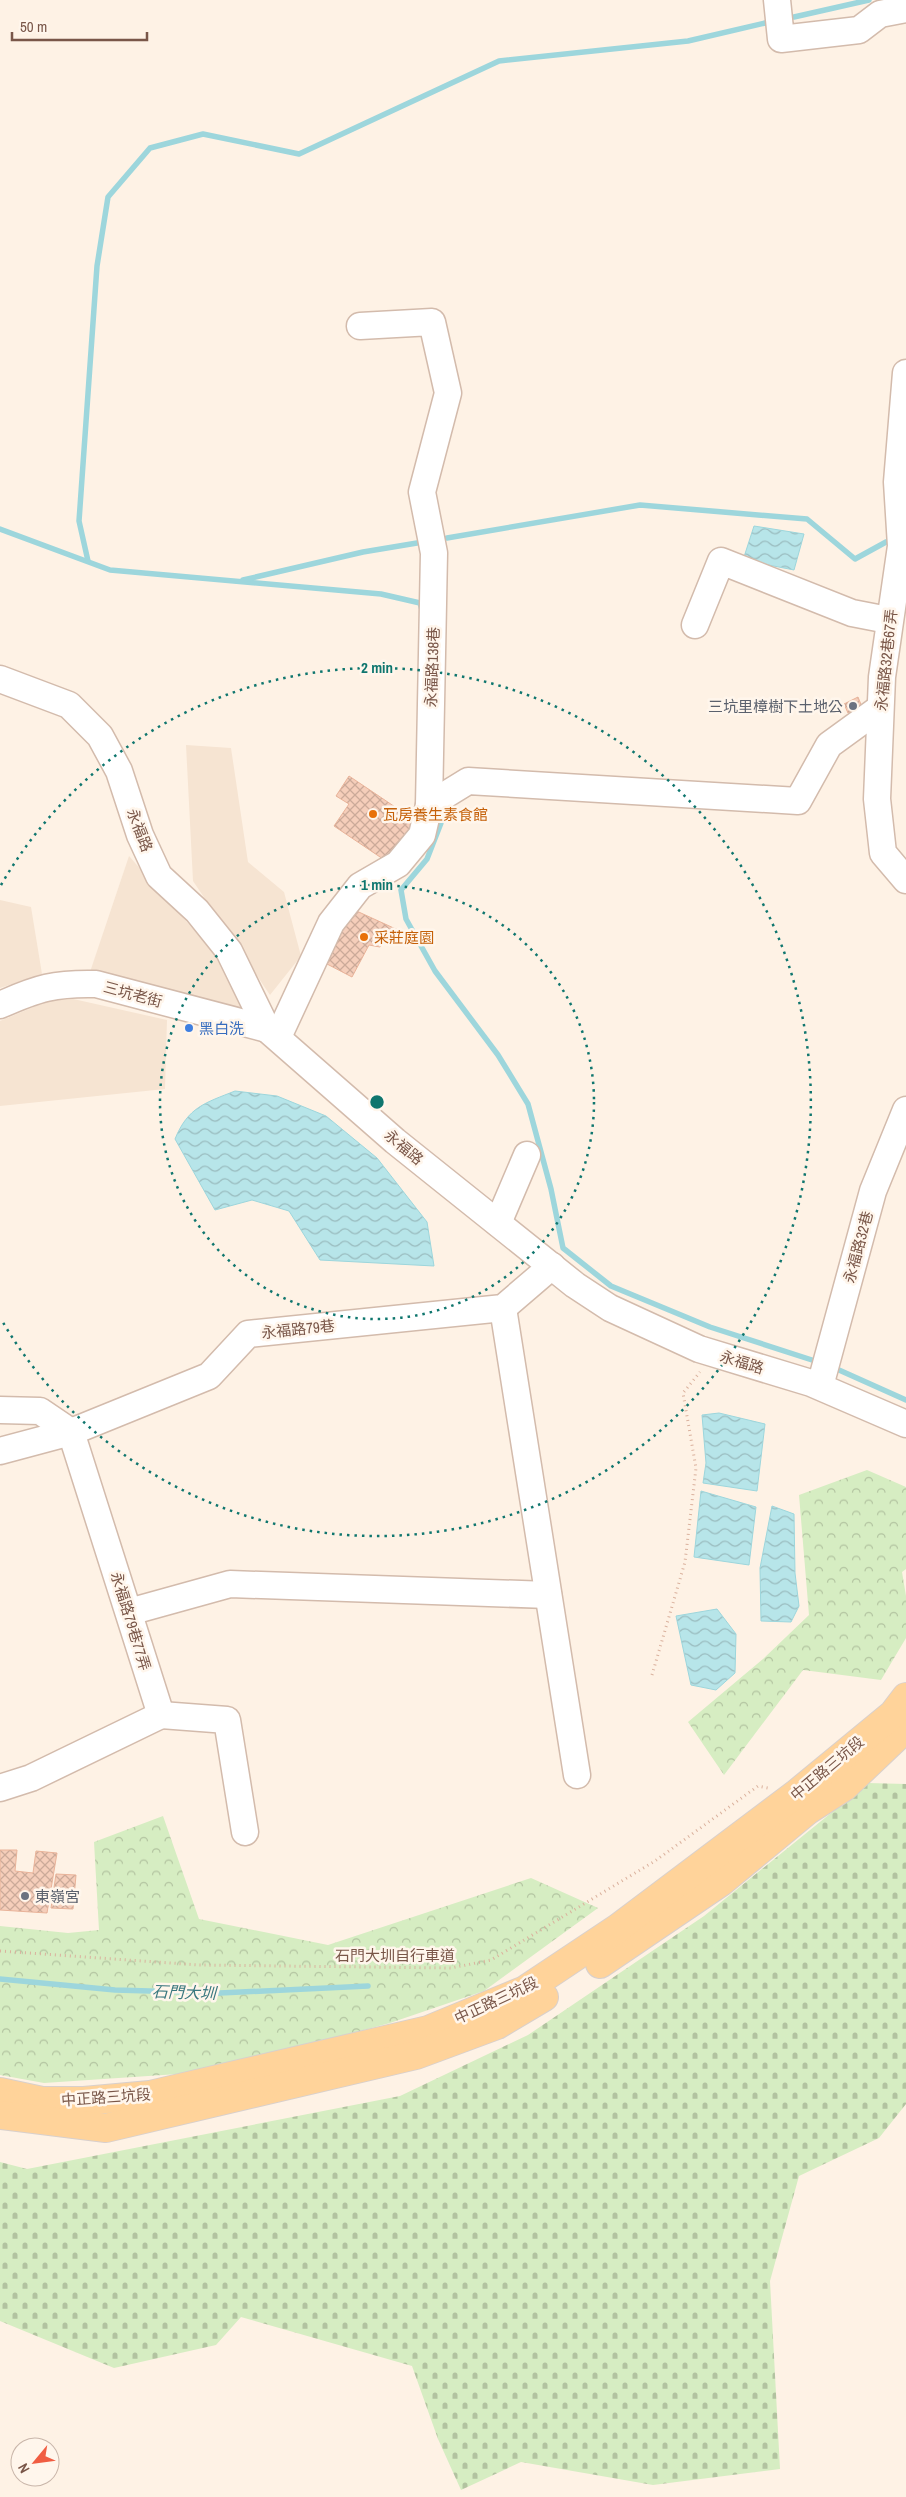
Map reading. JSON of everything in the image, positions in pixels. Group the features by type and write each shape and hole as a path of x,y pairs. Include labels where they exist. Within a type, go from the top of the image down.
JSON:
{"main road":[{"name":"中正路三坑段","path":"0,2092 50,2101 84,2101 150,2095 428,2030 524,1990 587,1950 796,1794 893,1714 906,1697"},
{"name":"中正路三坑段","path":"0,2115 106,2128 416,2055 497,2025 593,1968 721,1882 808,1810 844,1787 906,1728"}],"street":[{"path":"778,0 781,39 859,30 880,14 906,9"},
{"name":"永福路138巷","path":"272,1033 331,923 360,886 398,864 422,835 429,805 434,553 422,492 448,393 432,322 360,326"},
{"name":"永福路32巷67弄","path":"906,373 897,482 901,546 888,620 882,677 877,799 883,853 906,880"},
{"path":"695,625 721,561 852,613 888,620"},
{"name":"永福路","path":"0,679 69,705 100,736 119,770 140,835 159,876 197,911 229,951 272,1033 395,1141 575,1285 610,1308 699,1349 820,1386 906,1424"},
{"path":"429,805 468,781 798,801 830,745 880,708"},
{"name":"三坑老街","path":"0,1005 38,988 70,984 96,984 272,1033"},
{"name":"永福路32巷","path":"820,1386 873,1191 906,1110"},
{"path":"498,1223 527,1155"},
{"path":"552,1266 503,1308 577,1775"},
{"name":"永福路79巷","path":"0,1451 71,1432 209,1376 248,1334 503,1308"},
{"path":"0,1410 40,1411 71,1432"},
{"name":"永福路79巷77弄","path":"71,1432 161,1715"},
{"path":"128,1612 230,1584 548,1595"},
{"path":"0,1788 31,1778 161,1715 227,1720 244,1832"}],"path":[{"path":"652,1675 685,1562 696,1468 683,1393 714,1354"},
{"name":"石門大圳自行車道","path":"0,1951 199,1965 451,1968 492,1960 655,1861 758,1786 796,1794"}],"shaded area":[{"path":"186,745 231,748 248,862 284,892 301,956 270,995 193,881"},
{"path":"129,856 221,961 248,1014 90,972"},
{"path":"0,900 31,907 42,974 0,988"},
{"path":"60,996 167,1020 165,1089 0,1106 0,1021"}],"green space":[{"path":"867,1470 906,1487 906,1569 902,1572 906,1596 906,1638 881,1680 803,1670 724,1775 688,1722 763,1659 809,1615 799,1495"},
{"path":"868,1783 906,1784 906,2104 879,2138 799,2176 770,2281 780,2469 653,2485 521,2462 461,2490 438,2439 412,2366 241,2317 216,2345 114,2368 0,2321 0,2162 27,2169 400,2096 528,2035 704,1916"},
{"path":"163,1816 199,1919 328,1945 531,1878 598,1908 484,1991 390,2023 208,2072 44,2083 0,2075 0,1926 68,1933 99,1930 94,1842"}],"water":[{"path":"754,526 804,534 794,570 743,560"},
{"path":"235,1091 277,1096 326,1116 377,1158 427,1222 434,1266 320,1260 289,1211 252,1200 215,1210 175,1139 180,1128 192,1113 206,1103"},
{"path":"719,1413 765,1424 757,1491 703,1483 706,1463 702,1415"},
{"path":"701,1491 756,1507 749,1565 694,1557"},
{"path":"772,1506 794,1514 795,1573 799,1606 791,1622 761,1621 760,1568"},
{"path":"717,1609 736,1634 735,1673 716,1690 691,1685 676,1616"}],"building":[{"name":"三坑里樟樹下土地公","path":"858,697 862,707 848,713 844,704"},
{"name":"瓦房養生素食館","path":"349,776 419,823 402,848 397,845 386,861 334,826 349,804 336,796"},
{"name":"采莊庭園","path":"350,908 398,930 380,947 369,945 352,977 327,964"},
{"name":"東嶺宮","path":"0,1850 17,1850 15,1871 33,1873 36,1851 57,1853 47,1913 0,1910"},
{"path":"56,1874 76,1875 73,1909 51,1908"}],"waterway":[{"path":"794,17 869,0"},
{"path":"88,561 79,521 97,266 108,197 150,148 203,134 299,154 499,61 688,41 765,23"},
{"path":"447,538 640,505 807,519 855,559 886,542"},
{"path":"0,529 110,570 381,594 420,603 422,610"},
{"path":"243,580 363,552 417,543"},
{"path":"448,805 427,859 401,890 406,919 435,971 498,1055 528,1104 551,1189 563,1248 611,1286 710,1327 812,1360"},
{"path":"839,1370 906,1400"},
{"name":"石門大圳","path":"0,1979 115,1990 220,1993 368,1986"}],"place":[{"name":"三坑里樟樹下土地公","path":"853,706"},
{"name":"瓦房養生素食館","path":"373,814"},
{"name":"采莊庭園","path":"364,937"},
{"name":"黑白洗","path":"189,1028"},
{"name":"東嶺宮","path":"25,1896"}]}
